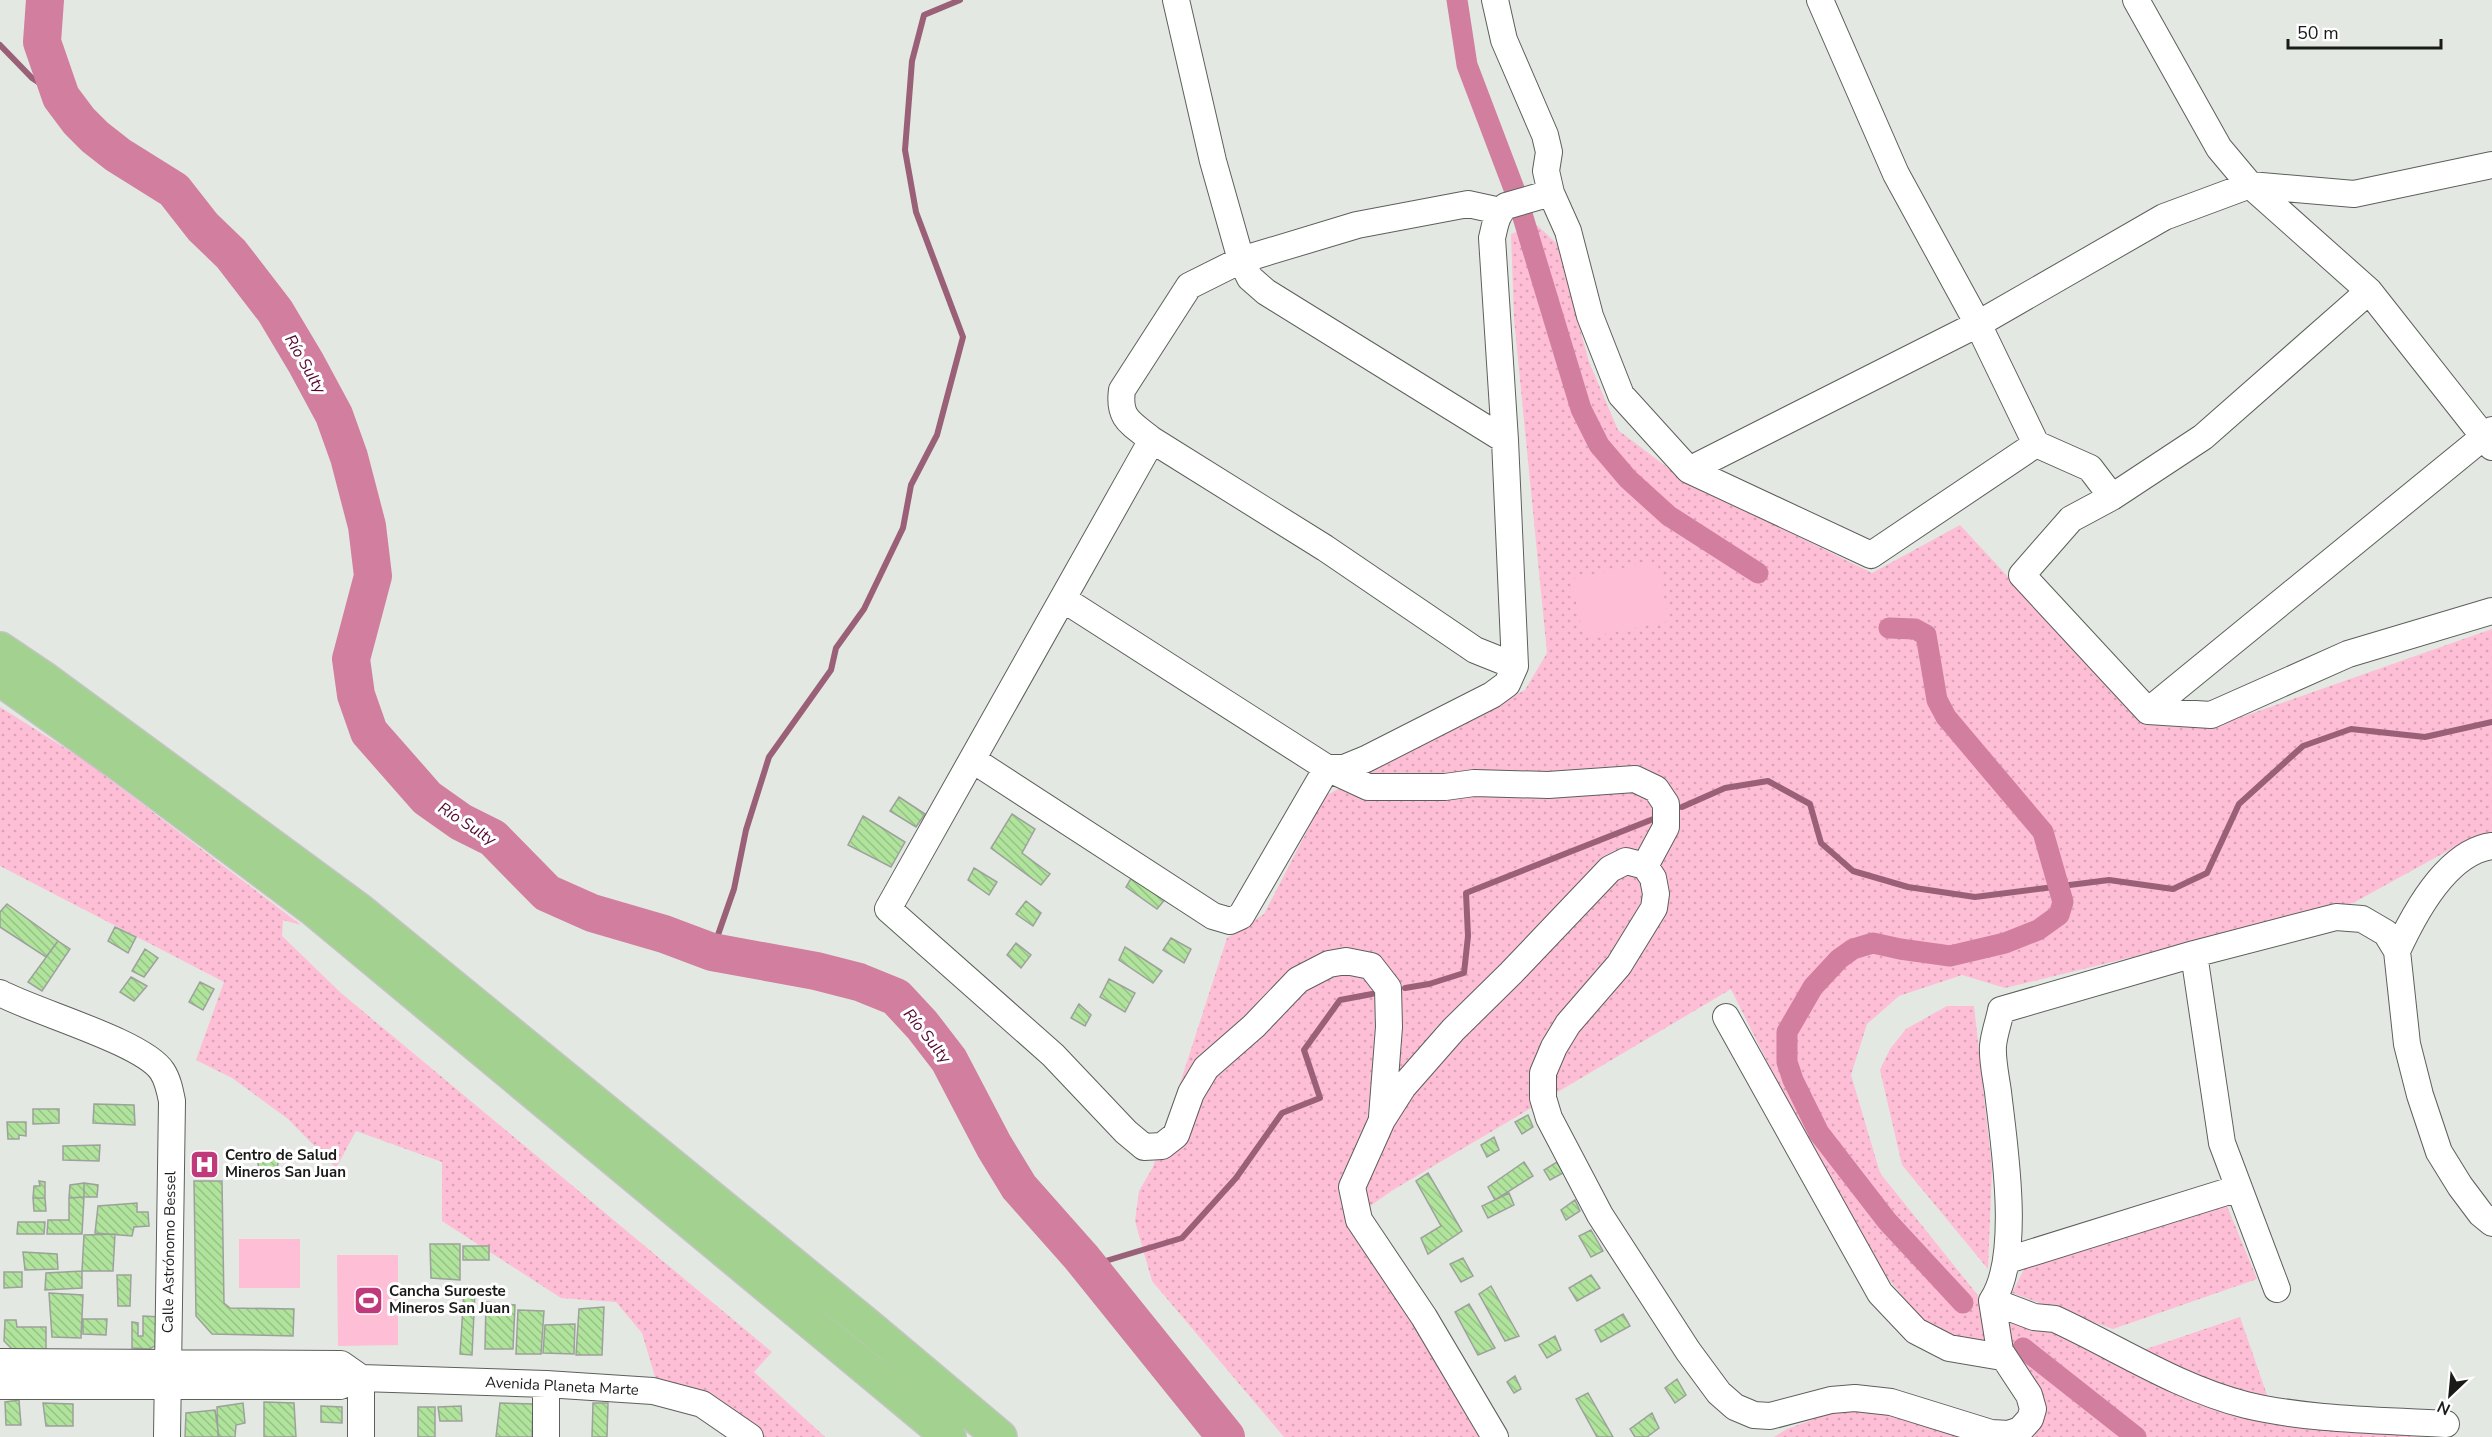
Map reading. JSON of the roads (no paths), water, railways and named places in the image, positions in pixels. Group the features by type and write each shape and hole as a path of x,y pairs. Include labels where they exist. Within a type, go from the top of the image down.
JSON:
{"highway":[{"path":"0,649 46,680 359,910 868,1326 1000,1437"},
{"path":"0,680 125,768 312,908 950,1437"}],"street":[{"path":"1176,0 1213,160 1241,260 1250,278 1266,292 1505,440"},
{"path":"1495,0 1504,40 1545,135 1549,152 1546,171 1551,194 1568,231 1590,316 1621,395 1689,470 1870,555 2036,444"},
{"path":"1820,0 1896,174 1978,324 2036,444 2090,468 2112,497"},
{"path":"2136,0 2219,148 2250,185 2369,291 2489,438 2148,711"},
{"path":"1689,470 1978,324 2164,217 2250,185 2354,194 2492,165"},
{"path":"1515,666 1475,650 1325,548 1152,440 1127,420 1119,406 1122,390 1189,286 1241,260 1357,225 1468,204 1503,208 1551,194"},
{"path":"1327,768 1344,768 1366,759 1492,695 1507,684 1515,666 1505,440 1492,258 1492,238 1503,208"},
{"path":"2369,291 2203,437 2112,497 2071,519 2022,575 2148,711 2211,715 2348,654 2492,611"},
{"path":"1152,440 888,909 1053,1055 1126,1132 1144,1147 1162,1146 1176,1135 1191,1093 1206,1068 1248,1032 1298,980 1329,964 1346,961 1371,966 1388,988 1389,1027 1382,1120"},
{"path":"1063,599 1327,768 1368,787 1445,787 1474,783 1548,785 1635,779 1656,789 1666,804 1666,827 1645,866"},
{"path":"973,760 1213,916 1230,921 1241,916 1327,768"},
{"path":"2397,951 2416,911 2430,890 2452,867 2482,848 2492,846"},
{"path":"1495,1437 1424,1317 1359,1220 1352,1187 1382,1120 1403,1087 1453,1030 1511,973 1610,868 1626,861 1645,866 1653,878 1656,894 1654,908 1619,965 1568,1024 1554,1047 1543,1073 1543,1098 1549,1118 1600,1215 1688,1351 1719,1393 1735,1407 1754,1414 1770,1416 1831,1400 1855,1398 1891,1402 1991,1433 2008,1434 2020,1430 2030,1419 2033,1409 2029,1395 2002,1357 1992,1301 1998,1293 2008,1260 2006,1176 1993,1047 2001,1010 2194,954 2337,917 2362,919 2386,933 2397,951 2407,1044 2420,1095 2436,1143 2460,1186 2481,1214 2492,1223"},
{"path":"2194,954 2222,1143 2277,1289"},
{"name":"Calle Astrónomo Bessel","path":"1,995 140,1052 161,1069 169,1085 172,1101 167,1437"},
{"path":"1726,1017 1880,1293 1916,1331 1949,1348 2002,1357"},
{"path":"2008,1260 2239,1188"},
{"path":"1992,1301 2034,1317 2055,1319 2188,1385 2246,1405 2290,1412 2446,1424"},
{"name":"Avenida Planeta Marte","path":"0,1362 340,1386 361,1378 546,1384 653,1392 702,1404 726,1429 750,1437"},
{"name":"Avenida Planeta Marte","path":"0,1386 167,1375"},
{"path":"361,1378 361,1437"},
{"path":"546,1384 546,1437"}],"waterway":[{"name":"Río Sulty","path":"45,0 42,42 61,97 79,121 95,137 118,155 174,190 203,227 231,254 275,311 334,415 349,457 367,526 373,576 351,659 356,695 369,732 427,798 461,822 493,838 547,893 592,913 664,934 712,952 816,971 859,982 896,997 922,1025 949,1060 994,1146 1019,1187 1081,1257 1226,1437"},
{"path":"712,952 734,889 746,830 769,757 831,670 836,648 864,609 903,528 911,485 937,435 963,337 916,212 905,150 912,61 924,15 960,0"},
{"path":"1457,0 1467,65 1516,194 1581,409 1599,445 1628,479 1669,516 1758,573"},
{"path":"0,45 32,78 61,97"},
{"path":"1889,628 1915,629 1926,635 1937,700 1946,717 2043,832 2063,902 2059,915 2038,930 2005,943 1950,956 1873,943 1853,949 1839,959 1813,987 1787,1032 1787,1062 1793,1080 1819,1133 1887,1221 1963,1303"},
{"path":"1682,807 1725,788 1768,781 1810,804 1821,843 1853,871 1908,887 1975,897 2109,880 2173,889 2207,873 2239,804 2303,746 2351,729 2425,737 2492,722"},
{"path":"1405,988 1429,984 1464,973 1468,936 1466,893 1661,816"},
{"path":"1089,1266 1182,1238 1236,1178 1282,1113 1320,1098 1304,1050 1340,1000 1372,994"},
{"path":"2023,1348 2136,1437"}],"place":[{"name":"Centro de Salud Mineros San Juan","path":"204,1164"},
{"name":"Cancha Suroeste Mineros San Juan","path":"368,1300"}]}
